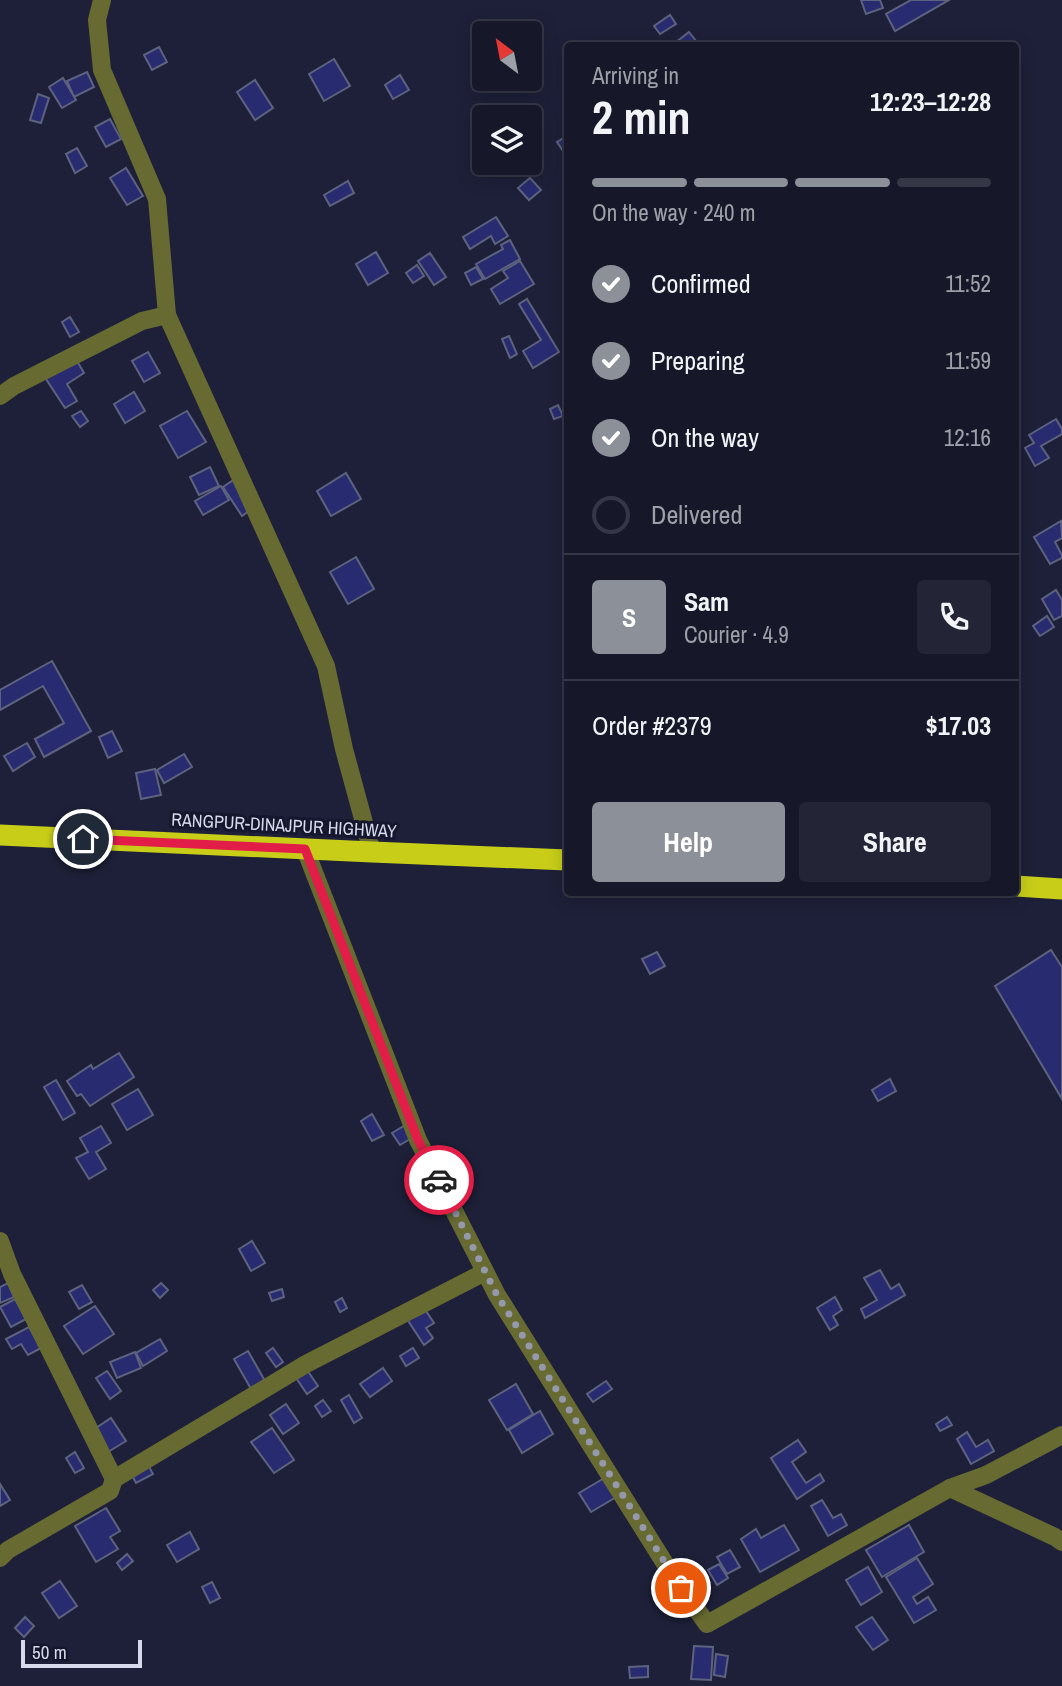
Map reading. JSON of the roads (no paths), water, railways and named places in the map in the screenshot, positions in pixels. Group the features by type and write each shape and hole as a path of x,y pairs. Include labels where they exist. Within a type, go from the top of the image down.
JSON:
{"highway":[{"name":"RANGPUR-DINAJPUR HIGHWAY","path":"0,835 564,860"},
{"path":"1019,886 1062,889"}],"street":[{"path":"102,0 97,20 102,70 157,200 167,315 326,666 344,749 372,852"},
{"path":"0,396 14,386 142,321 167,315"},
{"path":"305,849 418,1140 485,1272 662,1559 707,1624 950,1488 986,1475 1062,1435"},
{"path":"0,1241 12,1275 114,1479"},
{"path":"0,1558 8,1550 110,1491 114,1479 306,1364 485,1272"},
{"path":"950,1488 1062,1542"}]}
